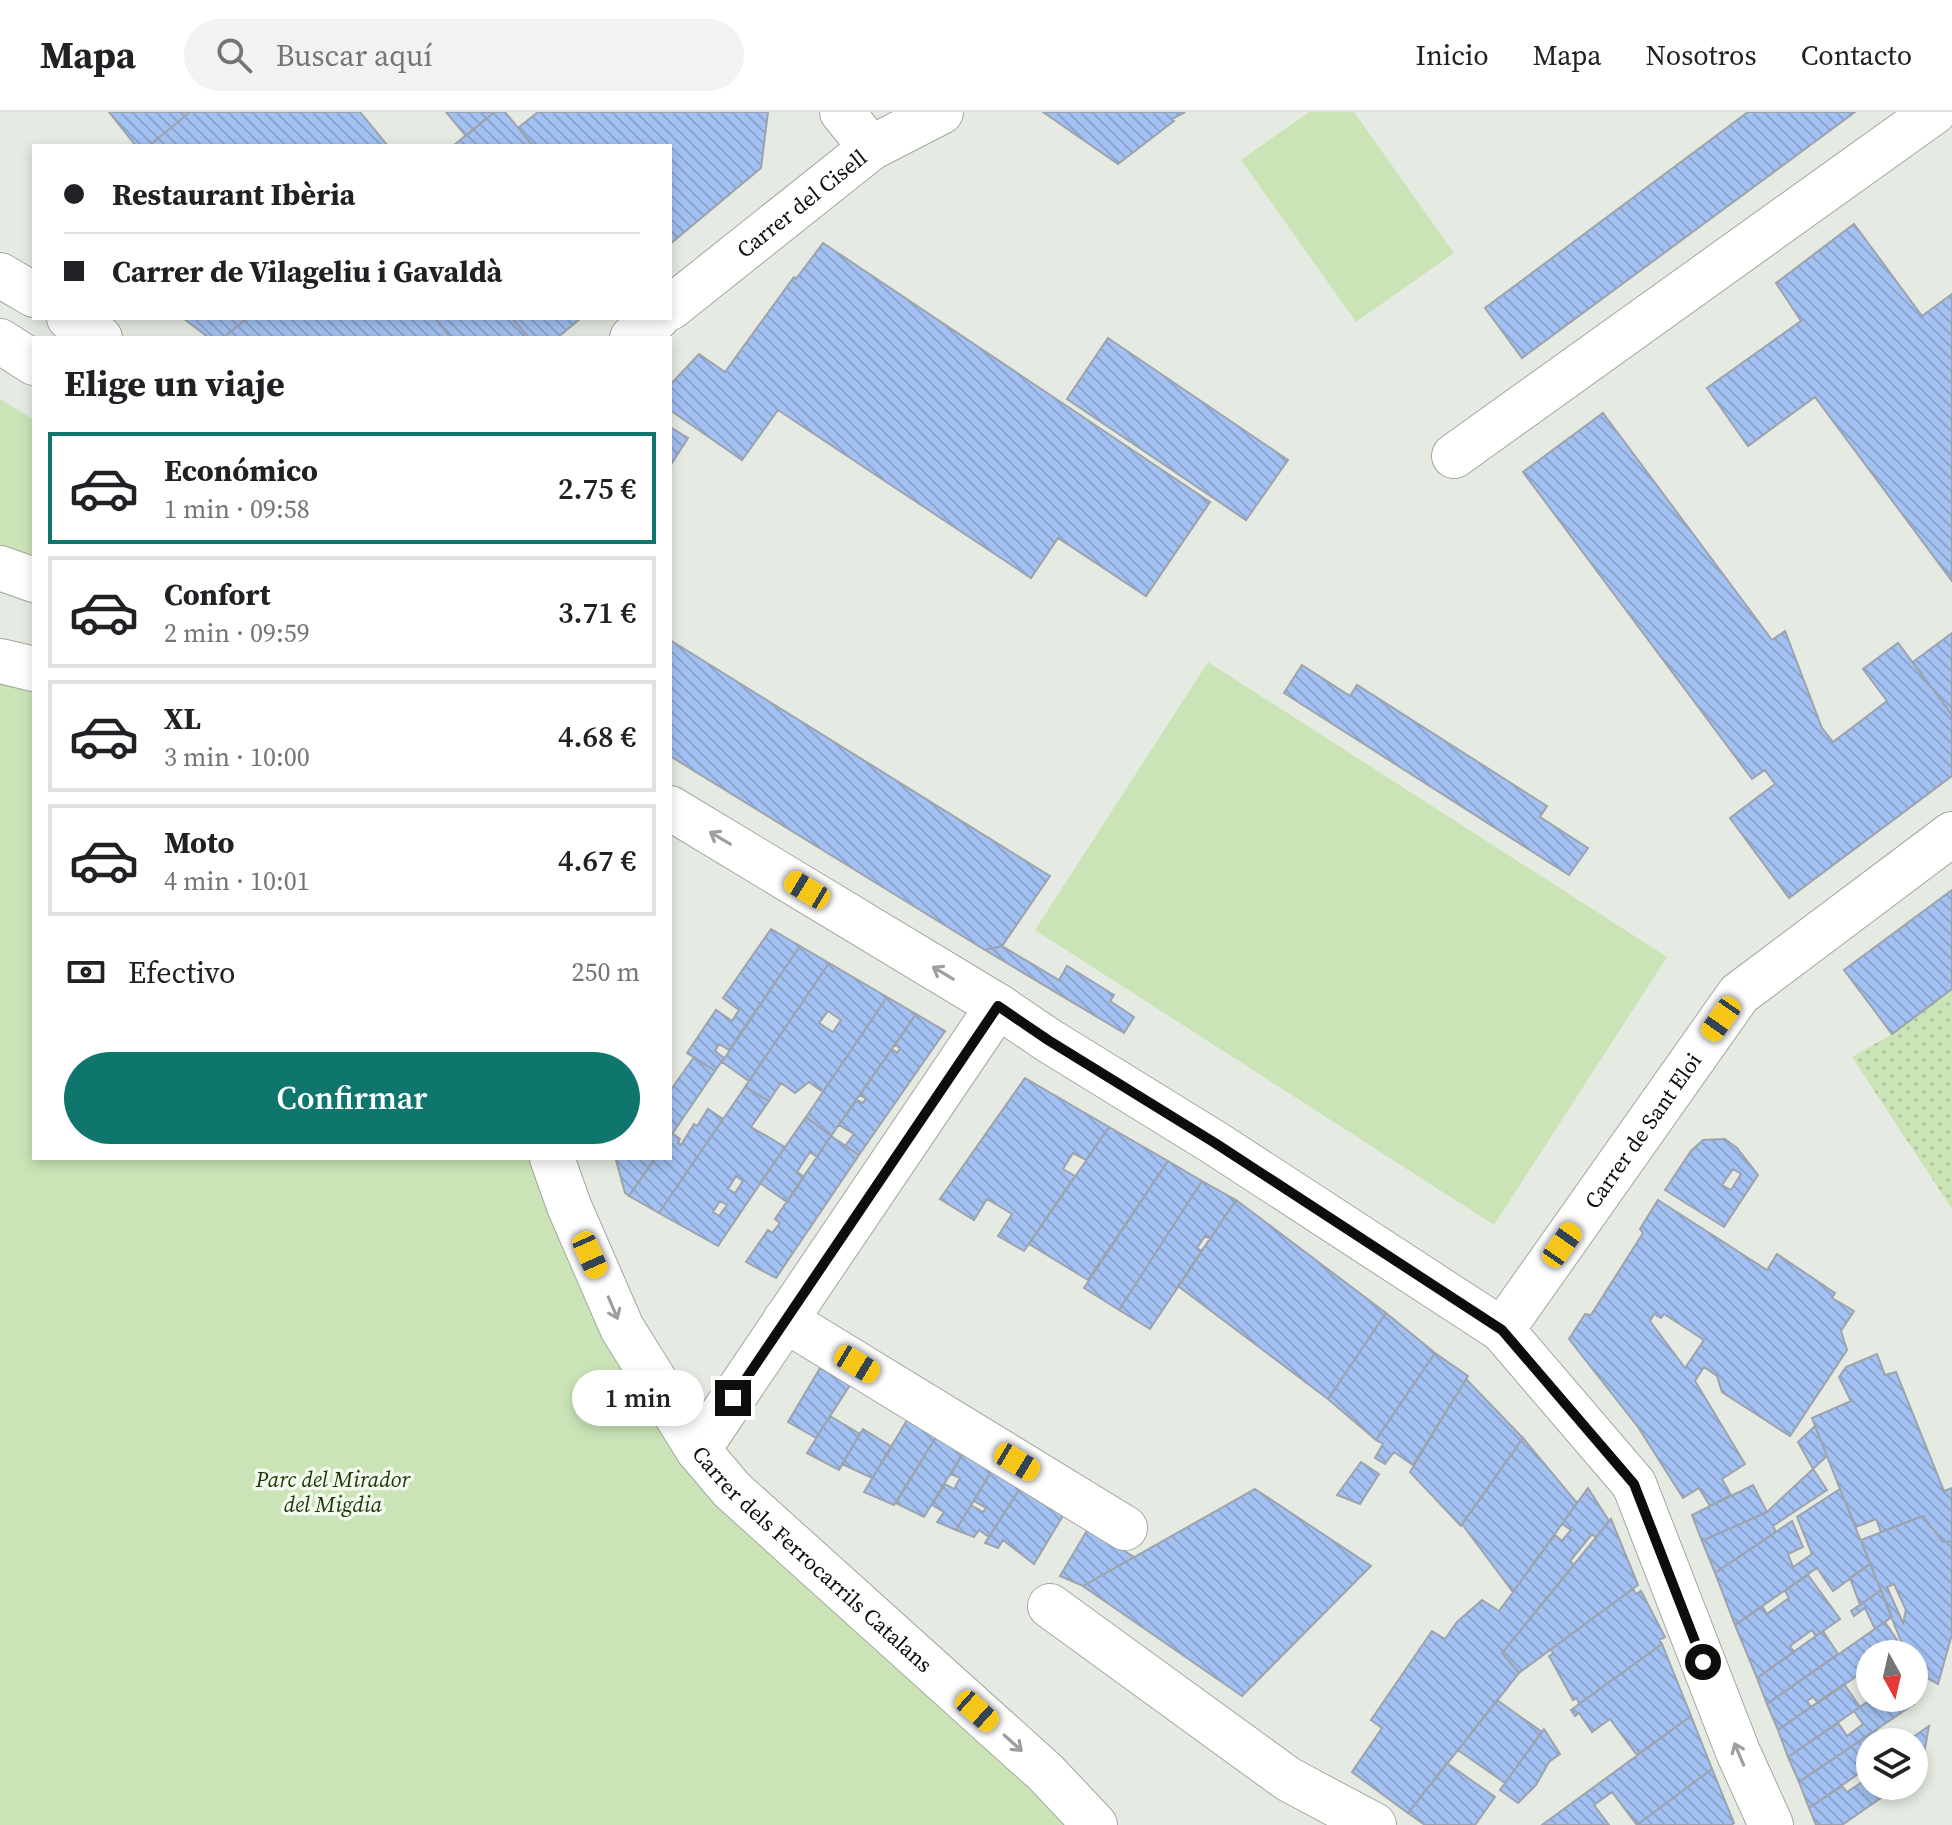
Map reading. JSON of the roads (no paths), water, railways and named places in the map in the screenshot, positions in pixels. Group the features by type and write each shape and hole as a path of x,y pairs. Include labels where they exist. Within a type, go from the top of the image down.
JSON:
{"street":[{"path":"842,112 871,148"},
{"name":"Carrer del Cisell","path":"672,306 871,148 941,112"},
{"path":"1454,456 1934,112"},
{"path":"0,275 32,294"},
{"path":"72,320 97,336"},
{"path":"634,336 654,320"},
{"path":"0,341 32,362"},
{"path":"0,568 32,579"},
{"path":"0,661 32,669"},
{"path":"672,809 998,1006 1502,1330 1634,1484 1738,1752 1771,1825"},
{"name":"Carrer de Sant Eloi","path":"1502,1330 1739,994 1952,834"},
{"path":"698,1450 998,1006"},
{"name":"Carrer dels Ferrocarrils Catalans","path":"553,1160 569,1206 622,1328 698,1450 732,1490 1046,1773 1095,1825"},
{"path":"785,1320 1125,1528"},
{"path":"1050,1606 1288,1779 1374,1825"}],"park label":[{"name":"Parc del Mirador del Migdia","path":"333,1492"}]}
